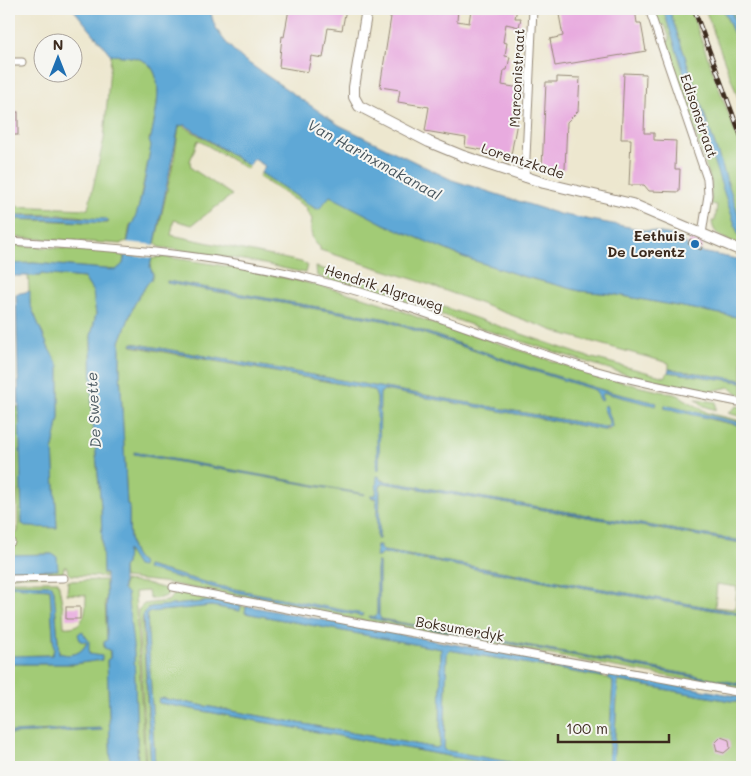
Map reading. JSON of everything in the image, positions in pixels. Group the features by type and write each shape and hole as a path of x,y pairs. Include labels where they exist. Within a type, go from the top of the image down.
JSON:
{"street":[{"name":"Lorentzkade","path":"367,9 354,87 356,102 364,110 444,148 525,178 632,204 664,216 742,251"},
{"name":"Marconistraat","path":"525,178 533,9"},
{"name":"Edisonstraat","path":"649,9 707,179 708,195 702,234"},
{"path":"9,62 22,62"},
{"name":"Hendrik Algraweg","path":"9,241 158,252 248,265 320,281 595,370 660,387 742,403"},
{"path":"9,578 64,578"},
{"name":"Boksumerdyk","path":"173,587 742,693"}],"green space":[{"path":"653,9 663,9 742,245 722,238 713,227 712,221 715,221 717,205 711,204 711,181 664,43 670,40 665,25 659,27"},
{"path":"669,9 690,9 742,151 742,225"},
{"path":"705,9 723,9 742,53 742,108"},
{"path":"730,9 742,9 742,37"},
{"path":"111,55 142,60 150,66 155,74 158,95 151,137 149,138 151,146 139,205 135,221 130,225 127,242 122,244 9,237 9,219 108,223 85,217 9,215 9,206 88,209 104,139"},
{"path":"182,125 249,166 247,169 198,140 190,161 191,168 232,195 192,225 174,220 171,235 301,262 307,265 305,273 250,261 158,247 155,244 174,159 179,126"},
{"path":"261,173 316,209 320,208 330,195 384,224 463,257 522,276 580,291 612,294 742,318 742,380 669,369 669,363 560,333 419,281 320,250 320,247 313,238 311,231 312,219 306,210 307,208 259,177"},
{"path":"9,245 121,252 121,255 124,255 123,265 116,270 34,263 9,264"},
{"path":"157,256 264,273 369,299 436,325 477,336 576,369 678,395 708,413 742,421 742,423 696,414 713,420 742,426 742,541 380,479 376,495 371,497 377,500 377,538 379,539 380,486 384,483 742,543 742,578 737,583 739,585 742,582 742,613 384,551 380,549 379,545 377,545 376,557 383,553 742,615 742,684 381,619 379,616 379,562 377,563 377,615 369,618 742,686 742,690 162,582 124,578 123,568 126,564 127,550 139,562 135,556 129,528 120,342 134,305 153,274 150,267 152,258 157,258","holes":["167,281 387,319 546,373 606,391 656,403 656,405 605,393 601,395 601,401 595,390 387,321 167,283","132,343 604,427 609,426 609,420 612,427 609,430 604,430 384,390 380,393 379,398 379,469 377,398 374,390 131,346","147,566 219,586 363,615 219,589 146,568","717,584 737,587 735,609 715,607"]},
{"path":"316,267 386,287 585,356 665,377 668,372 742,382 742,396 729,387 708,392 628,375 489,331 411,304 388,293 361,286 342,284 317,276"},
{"path":"40,274 84,278 93,292 96,314 91,336 92,413 101,506 103,574 105,574 105,577 71,575 68,573 67,567 64,567 63,573 60,575 9,576 9,571 58,570 52,554 9,555 9,546 13,545 11,535 18,532 16,454 9,453 9,407 19,407 22,524 57,528 53,448 59,418 59,366 49,349 30,304 28,275 40,276"},
{"path":"696,399 716,402 716,410 704,406"},
{"path":"737,406 742,407 742,417 728,413"},
{"path":"105,580 107,640 104,642 104,648 109,650 110,658 107,660 111,767 9,767 9,734 102,729 9,732 9,664 73,664 101,660 101,656 89,654 87,641 80,652 68,655 59,653 52,585 9,584 9,581 58,581 64,627 71,627 83,618 86,607 86,595 67,594 68,581"},
{"path":"124,581 144,583 166,589 168,592 166,596 155,599 149,597 148,591 135,592 145,767 138,767 134,653 123,590"},
{"path":"9,586 50,589 54,650 52,655 9,656"},
{"path":"177,591 241,603 241,606 246,607 245,613 441,649 440,746 436,748 161,698 158,701 159,703 509,767 183,767 165,764 161,767 155,767 147,614 150,612 211,606 240,611 214,601 151,607 142,618 151,767 146,767 138,610 144,604 168,601"},
{"path":"449,650 608,678 613,681 608,767 537,767 444,751 447,653"},
{"path":"618,681 742,703 742,767 613,767"}],"water":[{"path":"73,9 211,9 214,24 222,38 244,60 339,125 452,180 559,214 672,235 697,251 742,260 742,318 612,294 580,291 522,276 463,257 384,224 330,196 320,208 316,209 261,173 265,166 254,159 249,166 185,125 179,126 150,267 153,274 134,305 120,342 130,538 134,553 143,564 142,567 137,566 127,550 126,564 123,568 123,590 127,593 134,653 138,767 111,767 107,660 110,658 110,650 104,648 104,642 107,640 106,574 103,573 101,506 92,413 91,336 96,314 93,292 84,278 41,274 40,276 9,276 9,264 34,263 116,270 123,264 131,225 140,201 151,146 149,141 157,106 158,95 155,74 150,66 142,60 111,55"},
{"path":"663,9 669,9 742,225 742,241 740,240"},
{"path":"723,9 730,9 742,37 742,53"},
{"path":"9,215 107,219 109,222 9,219"},
{"path":"167,281 387,319 546,373 606,391 657,403 656,406 605,393 601,395 603,400 601,401 595,390 387,321 167,283"},
{"path":"30,291 30,304 49,349 59,366 59,418 53,448 57,528 28,527 22,524 16,294"},
{"path":"132,343 604,427 610,424 603,407 606,405 612,427 604,430 384,390 380,393 379,470 377,470 377,398 374,390 131,345"},
{"path":"669,369 742,380 742,382 668,372"},
{"path":"665,405 742,423 742,426 664,408"},
{"path":"134,452 365,494 365,495 134,454"},
{"path":"377,476 379,476 381,481 742,541 742,543 384,483 380,486 379,539 377,539 377,502 376,498 371,497 371,495 376,495"},
{"path":"377,545 380,545 380,549 384,551 742,613 742,615 383,553 376,557"},
{"path":"52,554 57,557 58,570 9,571 9,555"},
{"path":"377,562 379,562 379,615 381,619 742,684 742,686 369,618 369,616 375,617 377,615"},
{"path":"147,566 219,586 363,614 362,616 219,589 146,569"},
{"path":"9,584 52,585 59,653 68,655 79,652 87,642 80,641 78,634 82,631 89,641 89,654 102,656 102,660 73,664 9,664 9,656 52,655 54,650 50,589 9,586"},
{"path":"214,601 241,606 240,611 211,606 150,612 147,614 155,767 151,767 143,614 151,607"},
{"path":"248,606 604,672 603,677 449,650 447,653 444,750 537,767 509,767 159,703 158,700 161,698 436,748 440,746 441,649 245,613"},
{"path":"609,673 742,697 742,703 618,681 613,767 608,767 613,682 608,678"},
{"path":"102,728 102,730 9,734 9,732"}],"pier":[{"path":"125,242 157,245 155,258 122,255"}],"building":[{"path":"289,9 346,9 342,30 328,28 323,58 311,56 308,72 279,67 282,36 284,37"},
{"path":"379,9 458,9 457,21 469,23 471,9 517,9 515,18 521,18 519,27 506,24 503,42 507,43 505,56 510,57 507,70 504,70 502,85 520,88 516,110 519,111 511,155 465,147 466,138 425,131 429,107 398,102 400,90 380,87 391,17 378,15"},
{"path":"558,9 635,9 637,23 641,23 646,51 555,66 550,39 563,36"},
{"path":"624,73 646,74 644,133 654,133 654,140 676,141 675,169 680,169 679,192 649,191 644,185 629,185 631,139 621,139"},
{"path":"557,77 580,78 578,111 567,122 565,169 542,168 546,82 557,82"},
{"path":"9,112 18,112 18,135 9,135"},
{"path":"690,239 703,244 701,250 688,244"},
{"path":"66,607 80,607 80,619 66,619"},
{"path":"721,737 729,740 730,748 724,753 717,751 715,743"}],"railway":[{"path":"694,9 742,139"}],"place":[{"name":"Eethuis De Lorentz","path":"695,244"}],"water label":[{"name":"Van Harinxmakanaal","path":"374,160"},
{"name":"De Swette","path":"94,410"}]}
